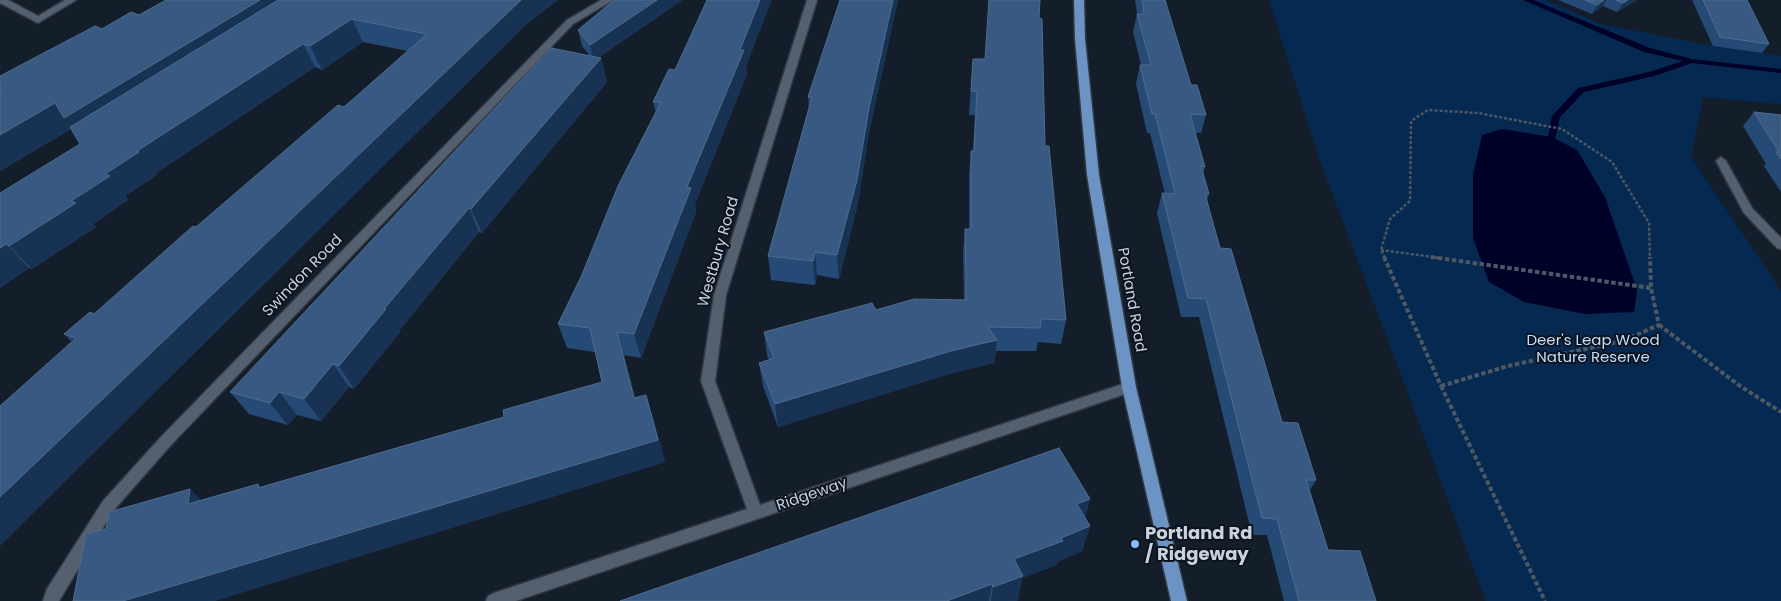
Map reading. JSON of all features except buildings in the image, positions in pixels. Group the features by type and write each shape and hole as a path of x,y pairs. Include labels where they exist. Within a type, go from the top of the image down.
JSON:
{"main road":[{"name":"Portland Road","path":"1079,0 1080,39 1093,175 1129,387 1179,601"}],"street":[{"path":"1,0 38,20 72,0"},
{"name":"Swindon Road","path":"51,601 53,594 108,506 165,442 570,22 608,0"},
{"name":"Westbury Road","path":"756,514 708,381 720,295 812,0"},
{"path":"1721,161 1748,210 1781,245"},
{"name":"Ridgeway","path":"494,601 1129,387"}],"path":[{"path":"1545,601 1441,386 1381,250 1390,219 1410,201 1410,121 1428,110 1478,113 1543,126 1562,130 1612,162 1648,223 1651,288 1659,326 1740,386 1781,412"},
{"path":"1381,250 1651,288"},
{"path":"1441,386 1508,366 1622,341 1659,326"}],"green space":[{"name":"Deer's Leap Wood Nature Reserve","path":"1269,0 1546,0 1601,24 1697,43 1781,56 1781,104 1703,97 1691,157 1781,291 1781,601 1486,601 1319,158"}],"shaded area":[{"path":"1502,129 1552,137 1577,150 1605,197 1637,290 1634,312 1585,314 1524,302 1489,282 1473,238 1473,175 1482,135"}],"waterway":[{"path":"1527,0 1647,50 1692,61"},
{"path":"1552,137 1556,116 1581,90 1651,74 1692,61"},
{"path":"1692,61 1781,71"}],"place":[{"name":"Portland Rd / Ridgeway","path":"1135,544"}]}
